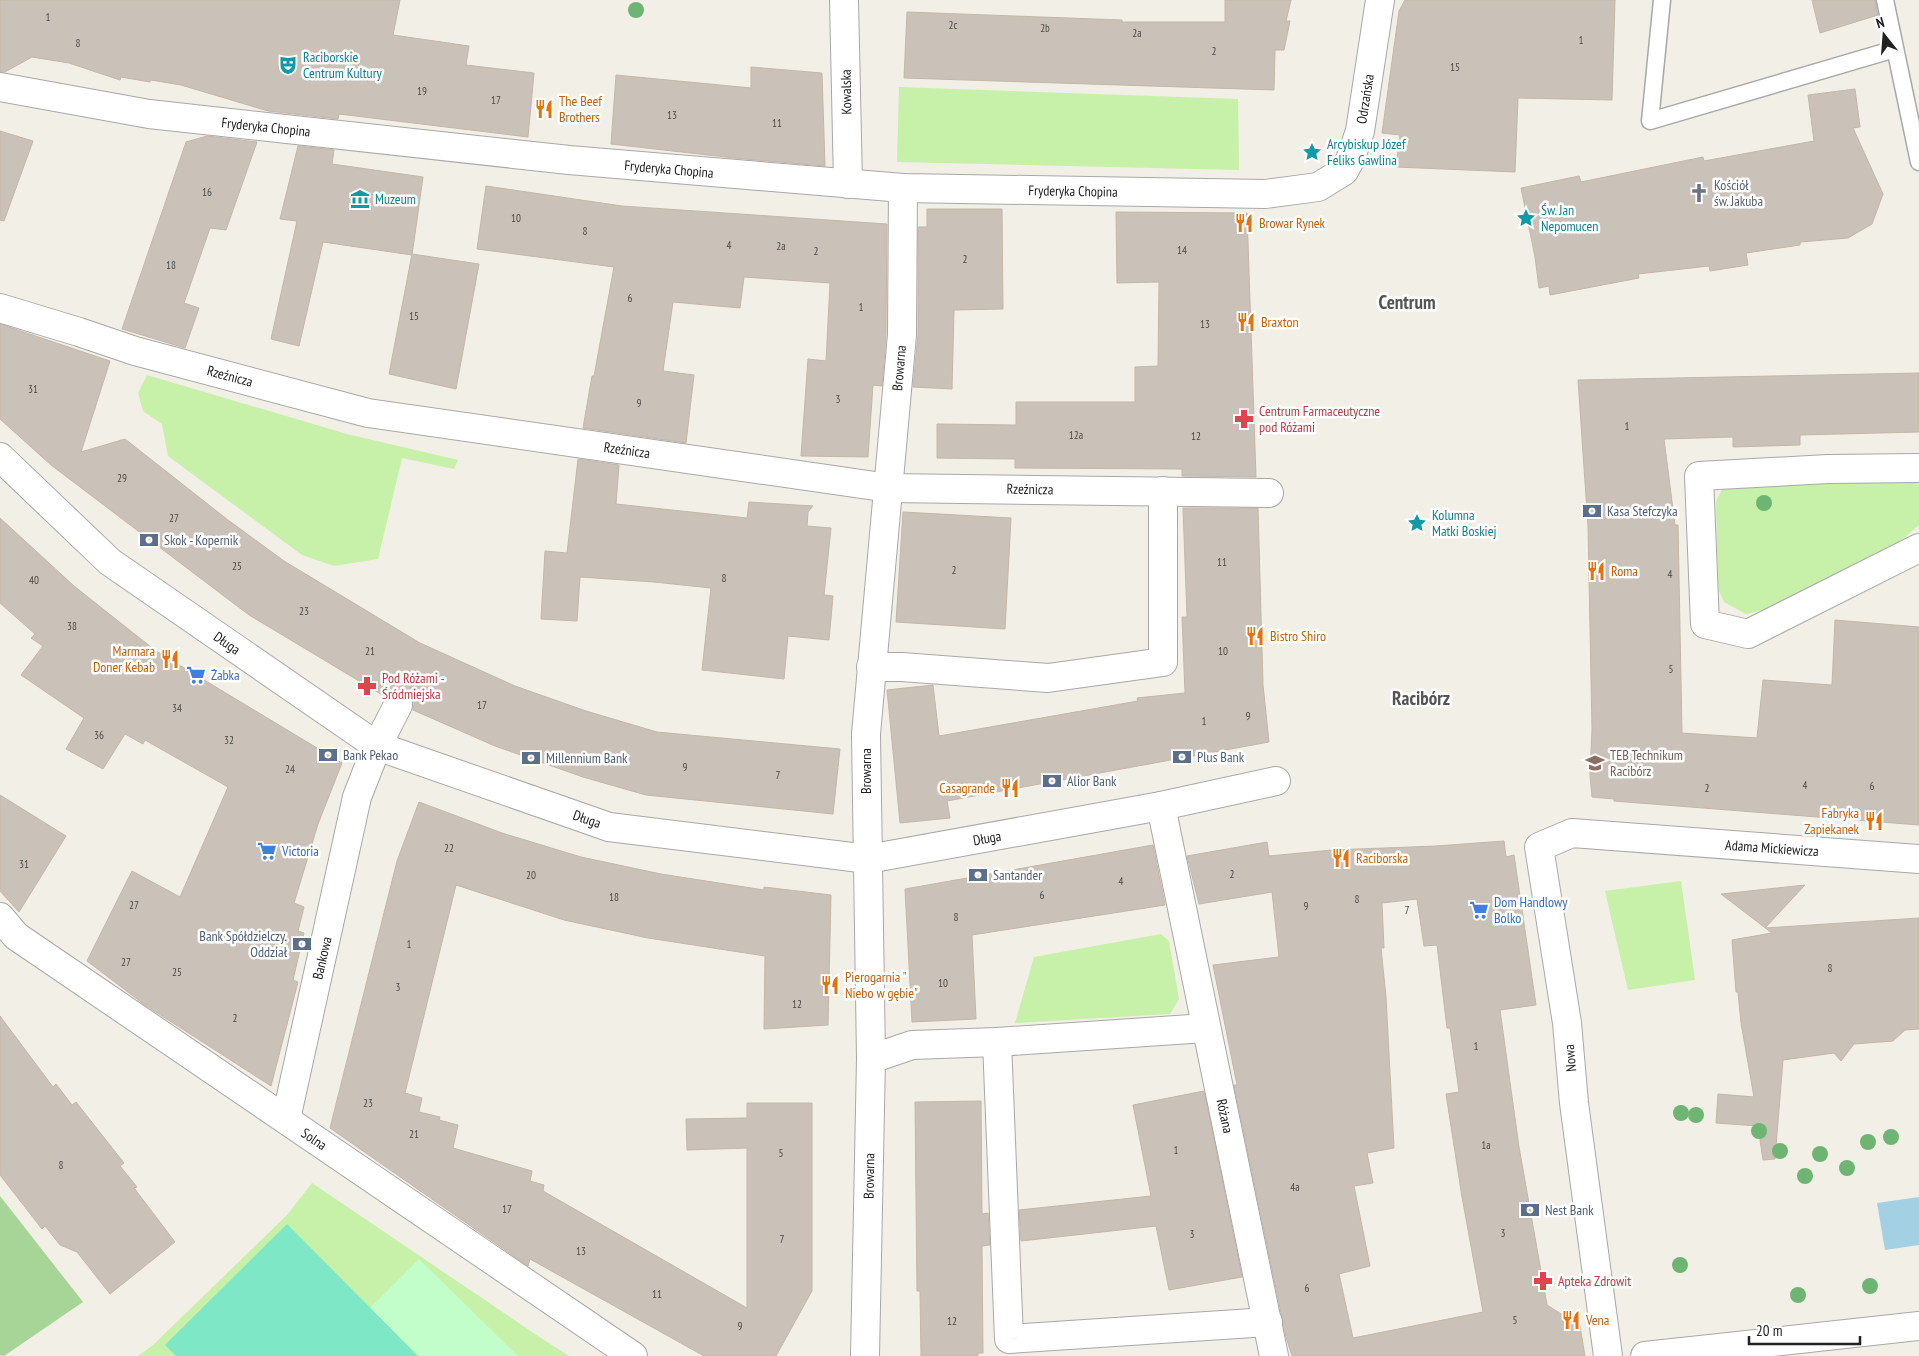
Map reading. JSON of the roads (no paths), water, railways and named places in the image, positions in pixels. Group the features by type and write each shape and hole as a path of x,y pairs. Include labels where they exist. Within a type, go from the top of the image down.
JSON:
{"street":[{"name":"Kowalska","path":"844,0 848,184"},
{"name":"Odrzańska","path":"1265,194 1318,187 1344,171 1357,145 1380,0"},
{"name":"Fryderyka Chopina","path":"0,87 149,114 569,160 848,184 903,188 1265,194"},
{"name":"Browarna","path":"866,1356 871,1059 865,780 866,734 902,335 903,188"},
{"name":"Rzeźnicza","path":"0,308 135,351 368,412 889,488 1269,493"},
{"name":"Długa","path":"0,456 110,562 376,746 609,827 868,859 1161,806 1276,781"},
{"path":"1919,468 1828,469 1698,476 1705,624 1748,634 1919,548"},
{"path":"871,667 902,667 1048,678 1163,662 1163,491"},
{"name":"Bankowa","path":"286,1120 357,797 376,746 398,706"},
{"name":"Różana","path":"1161,806 1274,1356"},
{"name":"Nowa","path":"1608,1356 1574,1103 1567,1023 1539,848 1572,833 1625,837"},
{"name":"Adama Mickiewicza","path":"1625,837 1919,859"},
{"name":"Solna","path":"0,918 16,936 633,1356"},
{"path":"871,1059 912,1045 997,1042 1206,1028"},
{"path":"997,1042 1009,1339 1268,1322"},
{"path":"1645,1356 1919,1326"}],"lane":[{"path":"1662,0 1650,121 1895,49"},
{"path":"1885,0 1919,162"}],"water":[{"path":"1919,1197 1919,1245 1885,1250 1877,1203"}],"place":[{"name":"Raciborskie Centrum Kultury","path":"288,65"},
{"name":"The Beef Brothers","path":"544,109"},
{"name":"Arcybiskup Józef Feliks Gawlina","path":"1312,152"},
{"name":"Kościół św. Jakuba","path":"1699,193"},
{"name":"Muzeum","path":"360,199"},
{"name":"Św. Jan Nepomucen","path":"1526,218"},
{"name":"Browar Rynek","path":"1244,223"},
{"name":"Braxton","path":"1246,322"},
{"name":"Centrum Farmaceutyczne pod Różami","path":"1244,419"},
{"name":"Kasa Stefczyka","path":"1592,511"},
{"name":"Kolumna Matki Boskiej","path":"1417,523"},
{"name":"Skok - Kopernik","path":"149,540"},
{"name":"Roma","path":"1596,571"},
{"name":"Bistro Shiro","path":"1255,636"},
{"name":"Marmara Doner Kebab","path":"170,659"},
{"name":"Żabka","path":"196,675"},
{"name":"Pod Różami - Śródmiejska","path":"367,686"},
{"name":"Bank Pekao","path":"328,755"},
{"name":"Plus Bank","path":"1182,757"},
{"name":"Millennium Bank","path":"531,758"},
{"name":"TEB Technikum Racibórz","path":"1595,763"},
{"name":"Alior Bank","path":"1052,781"},
{"name":"Casagrande","path":"1010,788"},
{"name":"Fabryka Zapiekanek","path":"1874,821"},
{"name":"Victoria","path":"267,851"},
{"name":"Raciborska","path":"1341,858"},
{"name":"Santander","path":"978,875"},
{"name":"Dom Handlowy Bolko","path":"1479,910"},
{"name":"Bank Spółdzielczy. Oddział","path":"302,944"},
{"name":"Pierogarnia \" Niebo w gębie\"","path":"830,985"},
{"name":"Nest Bank","path":"1530,1210"},
{"name":"Apteka Zdrowit","path":"1543,1281"},
{"name":"Vena","path":"1571,1320"}],"district":[{"name":"Centrum","path":"1407,302"},
{"name":"Racibórz","path":"1421,698"}]}
